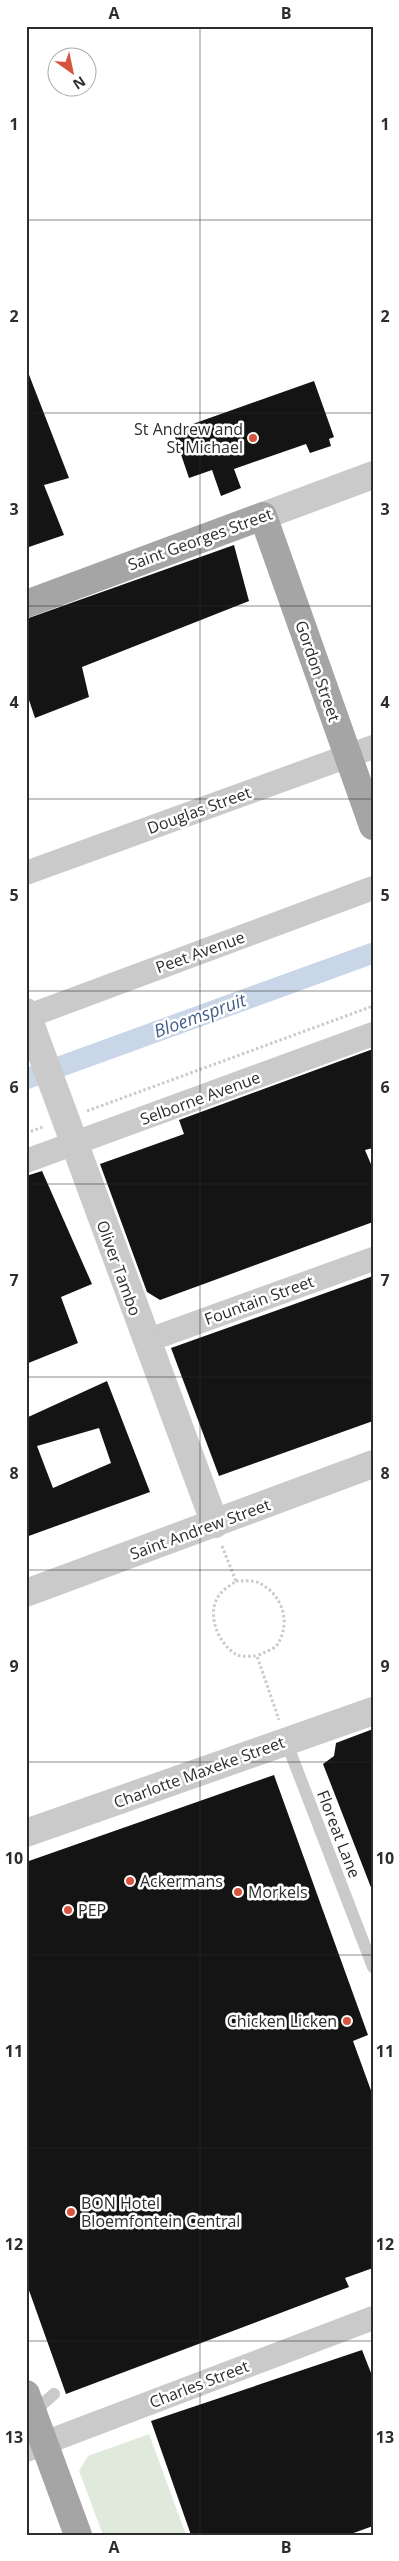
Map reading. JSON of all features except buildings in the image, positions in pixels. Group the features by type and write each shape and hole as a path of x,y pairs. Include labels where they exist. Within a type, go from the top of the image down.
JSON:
{"main road":[{"name":"Saint Georges Street","path":"26,604 263,516"},
{"name":"Gordon Street","path":"263,516 360,752 373,826"},
{"path":"28,2400 35,2447 78,2535"}],"street":[{"name":"Saint Georges Street","path":"263,516 373,475"},
{"name":"Douglas Street","path":"26,873 360,752"},
{"name":"Peet Avenue","path":"28,1020 373,888"},
{"name":"Oliver Tambo","path":"28,1020 214,1524"},
{"name":"Selborne Avenue","path":"26,1161 69,1131 373,1034"},
{"name":"Fountain Street","path":"146,1341 373,1259"},
{"name":"Saint Andrew Street","path":"26,1593 373,1464"},
{"name":"Charlotte Maxeke Street","path":"27,1830 373,1711"},
{"name":"Charles Street","path":"35,2447 373,2318"}],"lane":[{"name":"Floreat Lane","path":"286,1741 373,1966"}],"path":[{"path":"26,1133 69,1131 373,1006"},
{"path":"214,1524 236,1581"},
{"path":"236,1581 258,1582 274,1594 283,1608 284,1626 276,1646 257,1656 239,1656 225,1645 215,1628 214,1610 220,1594 236,1581"},
{"path":"257,1656 286,1741"}],"green space":[{"path":"149,2434 186,2535 103,2535 79,2471 88,2456"}],"waterway":[{"name":"Bloemspruit","path":"26,1079 373,953"}],"place":[{"name":"St Andrew and St Michael","path":"253,438"},
{"name":"Ackermans","path":"130,1881"},
{"name":"Morkels","path":"238,1892"},
{"name":"PEP","path":"68,1910"},
{"name":"Chicken Licken","path":"347,2021"},
{"name":"BON Hotel Bloemfontein Central","path":"71,2212"}]}
